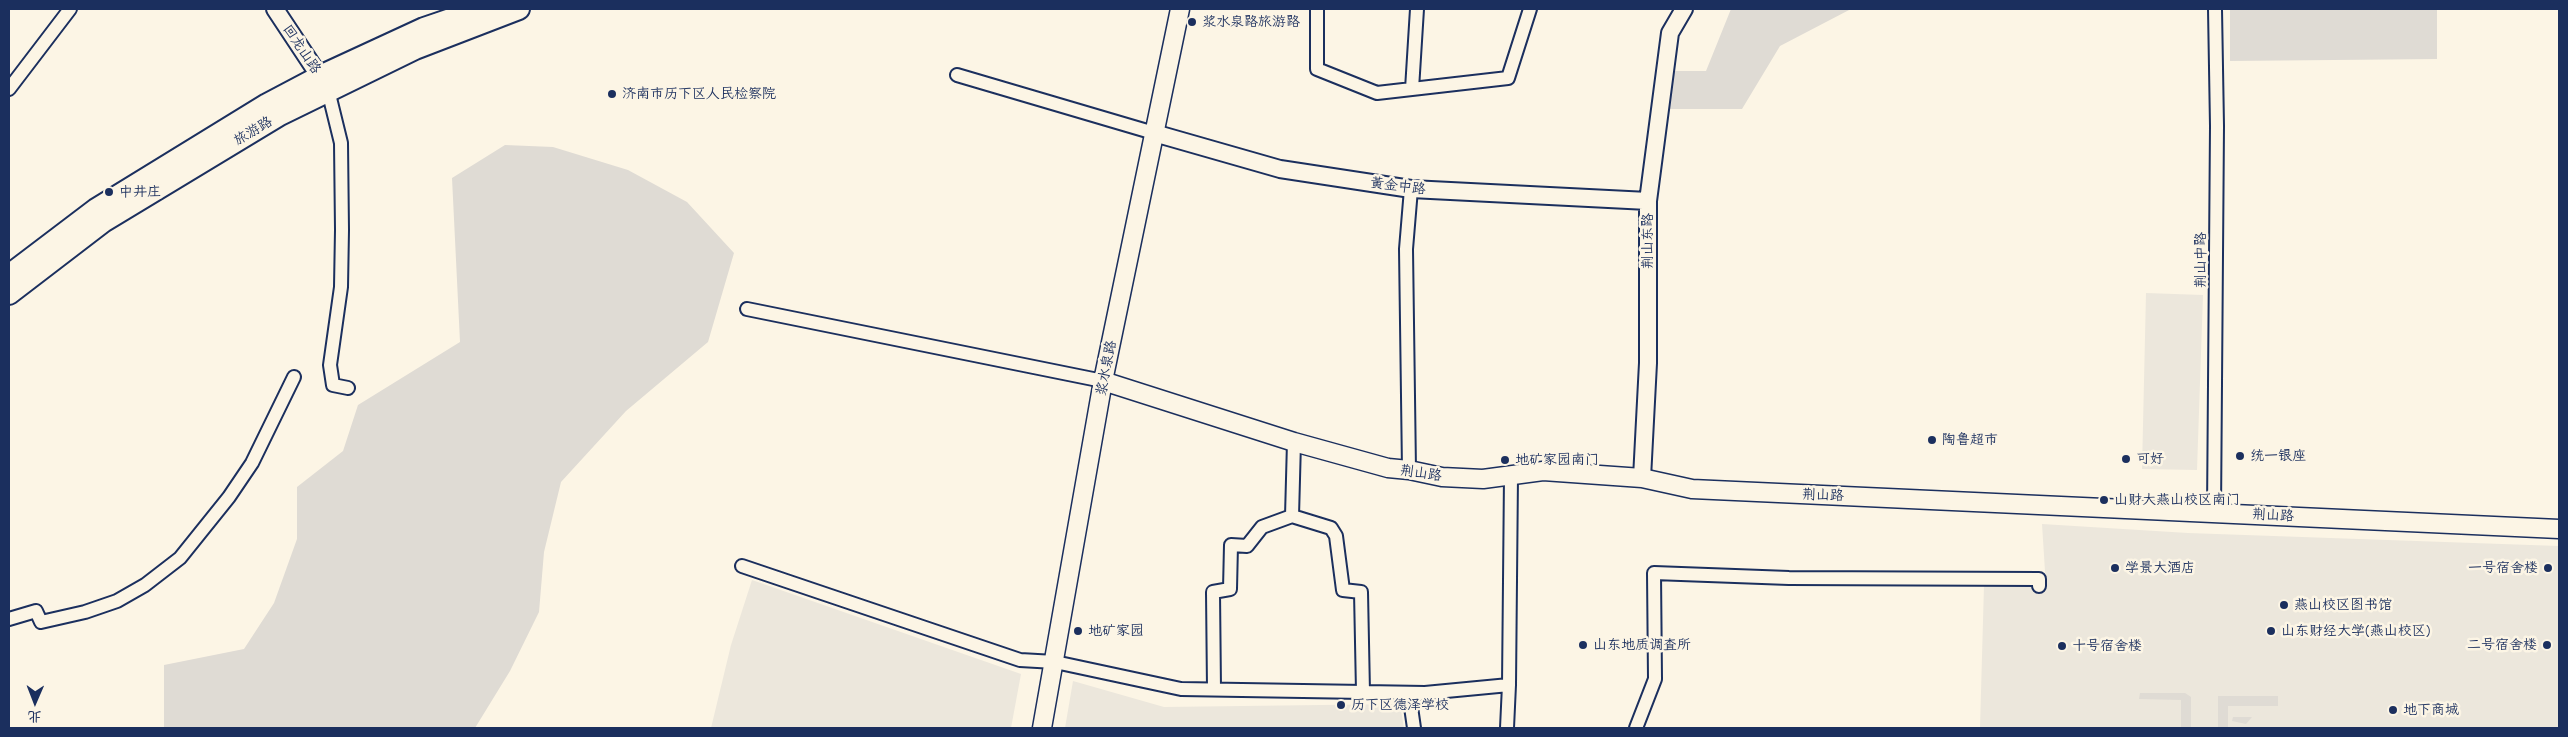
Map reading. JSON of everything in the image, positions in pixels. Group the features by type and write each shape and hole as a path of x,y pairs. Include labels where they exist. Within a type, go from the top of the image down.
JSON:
{"main road":[{"name":"旅游路","path":"9,294 103,222 280,115 324,83 424,28 480,9"},
{"name":"旅游路","path":"9,275 96,209 267,104 519,9"},
{"name":"浆水泉路","path":"1042,728 1103,381 1180,9"},
{"name":"荆山路","path":"1103,381 1294,442 1388,468 1442,476 1483,479 1543,471 1642,478 1692,490 2559,529"}],"street":[{"path":"9,89 70,9"},
{"name":"回龙山路","path":"274,9 324,83"},
{"path":"1317,9 1317,69 1378,93 1508,78 1530,9"},
{"path":"1412,89 1417,9"},
{"name":"荆山东路","path":"1642,478 1648,363 1648,200 1670,33 1684,9"},
{"name":"荆山中路","path":"2214,512 2217,136 2215,9"},
{"path":"957,75 1154,133"},
{"path":"324,83 341,143 341,287 330,365 333,385 348,388"},
{"name":"黄金中路","path":"1154,133 1280,169 1412,189 1648,200"},
{"path":"1408,470 1406,249 1412,189"},
{"path":"747,309 1103,381"},
{"path":"9,619 36,611 41,622 84,612 117,601 145,585 180,558 228,497 252,462 294,377"},
{"path":"1292,516 1294,442"},
{"path":"1507,728 1511,476"},
{"path":"1214,689 1213,592 1230,589 1231,545 1247,546 1262,527 1292,516 1331,528 1336,536 1343,590 1361,592 1363,692"},
{"path":"742,566 1020,660 1055,662 1181,689 1409,693 1509,685"},
{"path":"1636,728 1655,679 1654,573 1789,578 2039,579 2039,586"},
{"path":"1409,693 1414,728"}],"shaded area":[{"path":"1731,9 1851,9 1780,46 1742,109 1668,109 1670,71 1706,71"},
{"path":"2230,9 2437,9 2437,59 2230,61"},
{"path":"505,145 553,147 628,170 687,202 734,253 708,342 626,411 561,482 544,552 539,612 510,671 475,728 164,728 164,665 244,649 274,603 297,539 297,487 343,451 358,405 460,342 452,178"},
{"path":"2146,293 2203,295 2197,470 2142,469"},
{"name":"山东财经大学(燕山校区)","path":"2042,524 2188,533 2559,546 2559,728 1980,728 1984,585 2046,587"},
{"path":"752,580 1021,674 1011,728 711,728 731,645"},
{"name":"历下区德泽学校","path":"1073,681 1164,707 1400,704 1404,728 1065,728"},
{"path":"2140,693 2185,693 2191,697 2191,728 2181,728 2181,700 2139,699"},
{"path":"2218,696 2278,696 2278,706 2228,706 2228,728 2218,728"},
{"path":"2233,717 2252,717 2246,724 2232,721"}],"place":[{"name":"浆水泉路旅游路","path":"1192,22"},
{"name":"济南市历下区人民检察院","path":"612,94"},
{"name":"中井庄","path":"109,192"},
{"name":"陶鲁超市","path":"1932,440"},
{"name":"统一银座","path":"2240,456"},
{"name":"可好","path":"2126,459"},
{"name":"地矿家园南门","path":"1505,460"},
{"name":"山财大燕山校区南门","path":"2104,500"},
{"name":"学景大酒店","path":"2115,568"},
{"name":"一号宿舍楼","path":"2548,568"},
{"name":"燕山校区图书馆","path":"2284,605"},
{"name":"地矿家园","path":"1078,631"},
{"name":"山东财经大学(燕山校区)","path":"2271,631"},
{"name":"山东地质调查所","path":"1583,645"},
{"name":"二号宿舍楼","path":"2547,645"},
{"name":"十号宿舍楼","path":"2062,646"},
{"name":"历下区德泽学校","path":"1341,705"},
{"name":"地下商城","path":"2393,710"}]}
